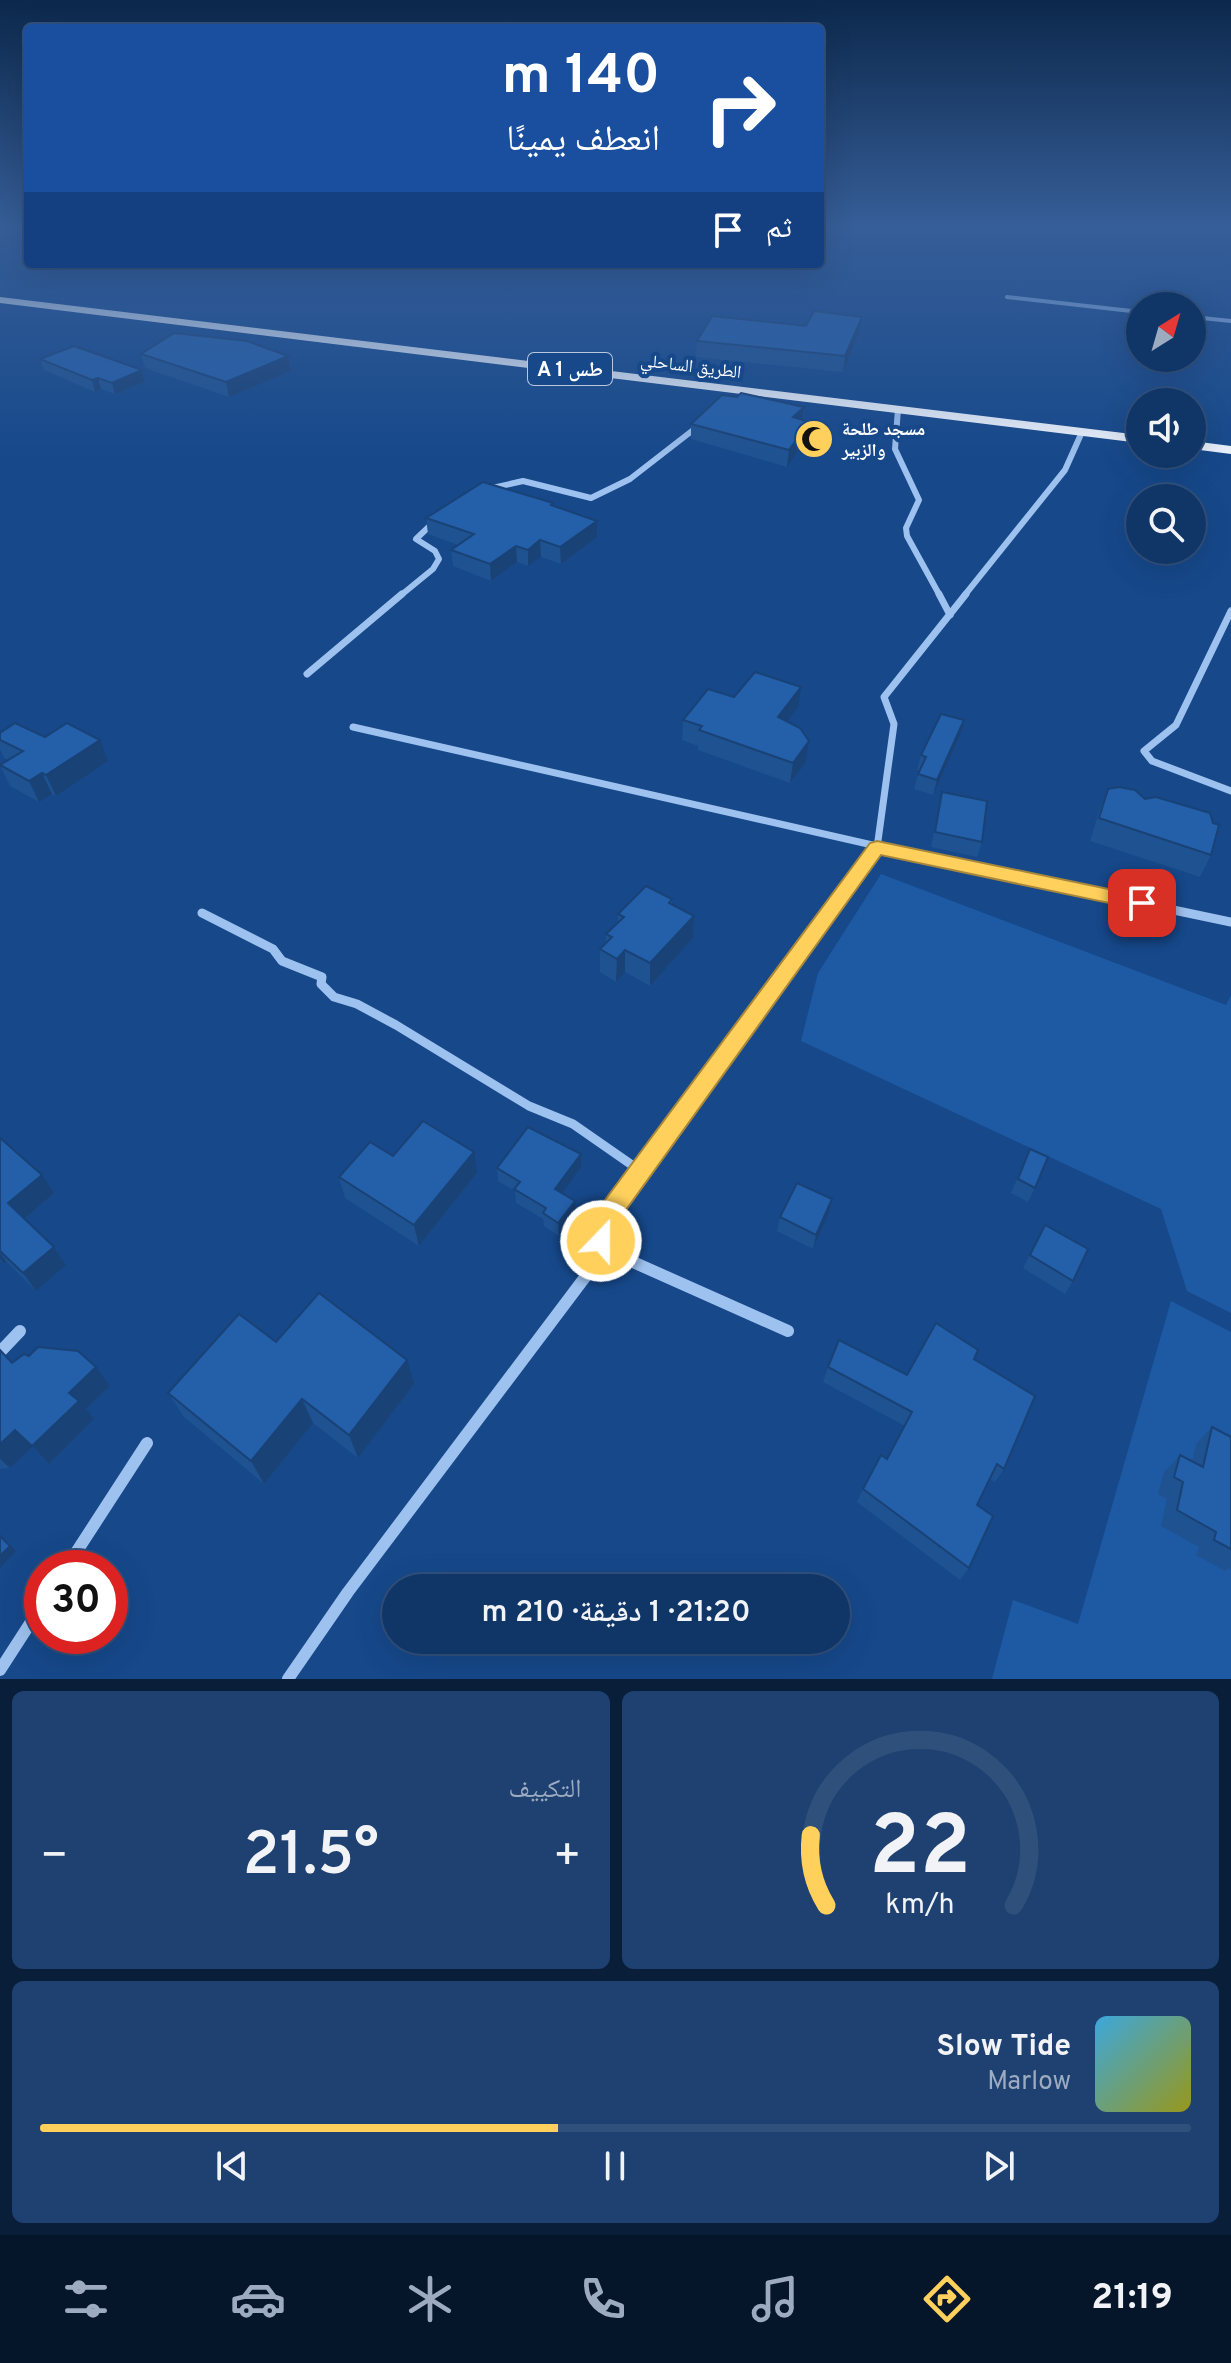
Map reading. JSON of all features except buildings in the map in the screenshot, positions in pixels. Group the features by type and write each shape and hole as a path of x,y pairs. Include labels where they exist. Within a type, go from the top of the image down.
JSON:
{"highway":[{"name":"الطريق الساحلي","path":"49,306 729,394 898,409 1126,437"},
{"name":"الطريق الساحلي","path":"145,306 1126,423"},
{"path":"1206,433 1231,436"},
{"path":"1206,447 1231,450"}],"street":[{"path":"1090,306 1126,310"},
{"path":"1206,318 1231,321"},
{"path":"898,409 894,428 895,449 919,500 906,528 907,536 950,615"},
{"path":"477,493 498,485 523,481 591,498 608,494 702,423"},
{"path":"788,1331 615,1254 601,1241 601,1227 877,848 894,724 883,699 1065,470 1082,432"},
{"path":"307,674 433,569 439,559 435,551 416,539 419,533 438,519"},
{"path":"1231,611 1176,725 1144,751 1152,761 1231,791"},
{"path":"353,727 877,848 1231,922"},
{"path":"202,913 273,949 282,961 322,977 321,984 334,997 386,1019 529,1106 573,1124 642,1172"},
{"path":"288,1679 358,1579 607,1248"},
{"path":"0,1352 20,1331"},
{"path":"78,1550 147,1443"},
{"path":"0,1670 24,1633"}],"shaded area":[{"path":"881,874 1226,1005 1231,995 1231,1313 1187,1291 1161,1209 801,1041 818,973"},
{"path":"1171,1301 1231,1332 1231,1679 992,1679 1013,1600 1078,1624"}],"place":[{"name":"مسجد طلحة والزبير","path":"814,439"}],"route":[{"path":"601,1241 601,1227 607,1216 877,848 1142,903"}]}
